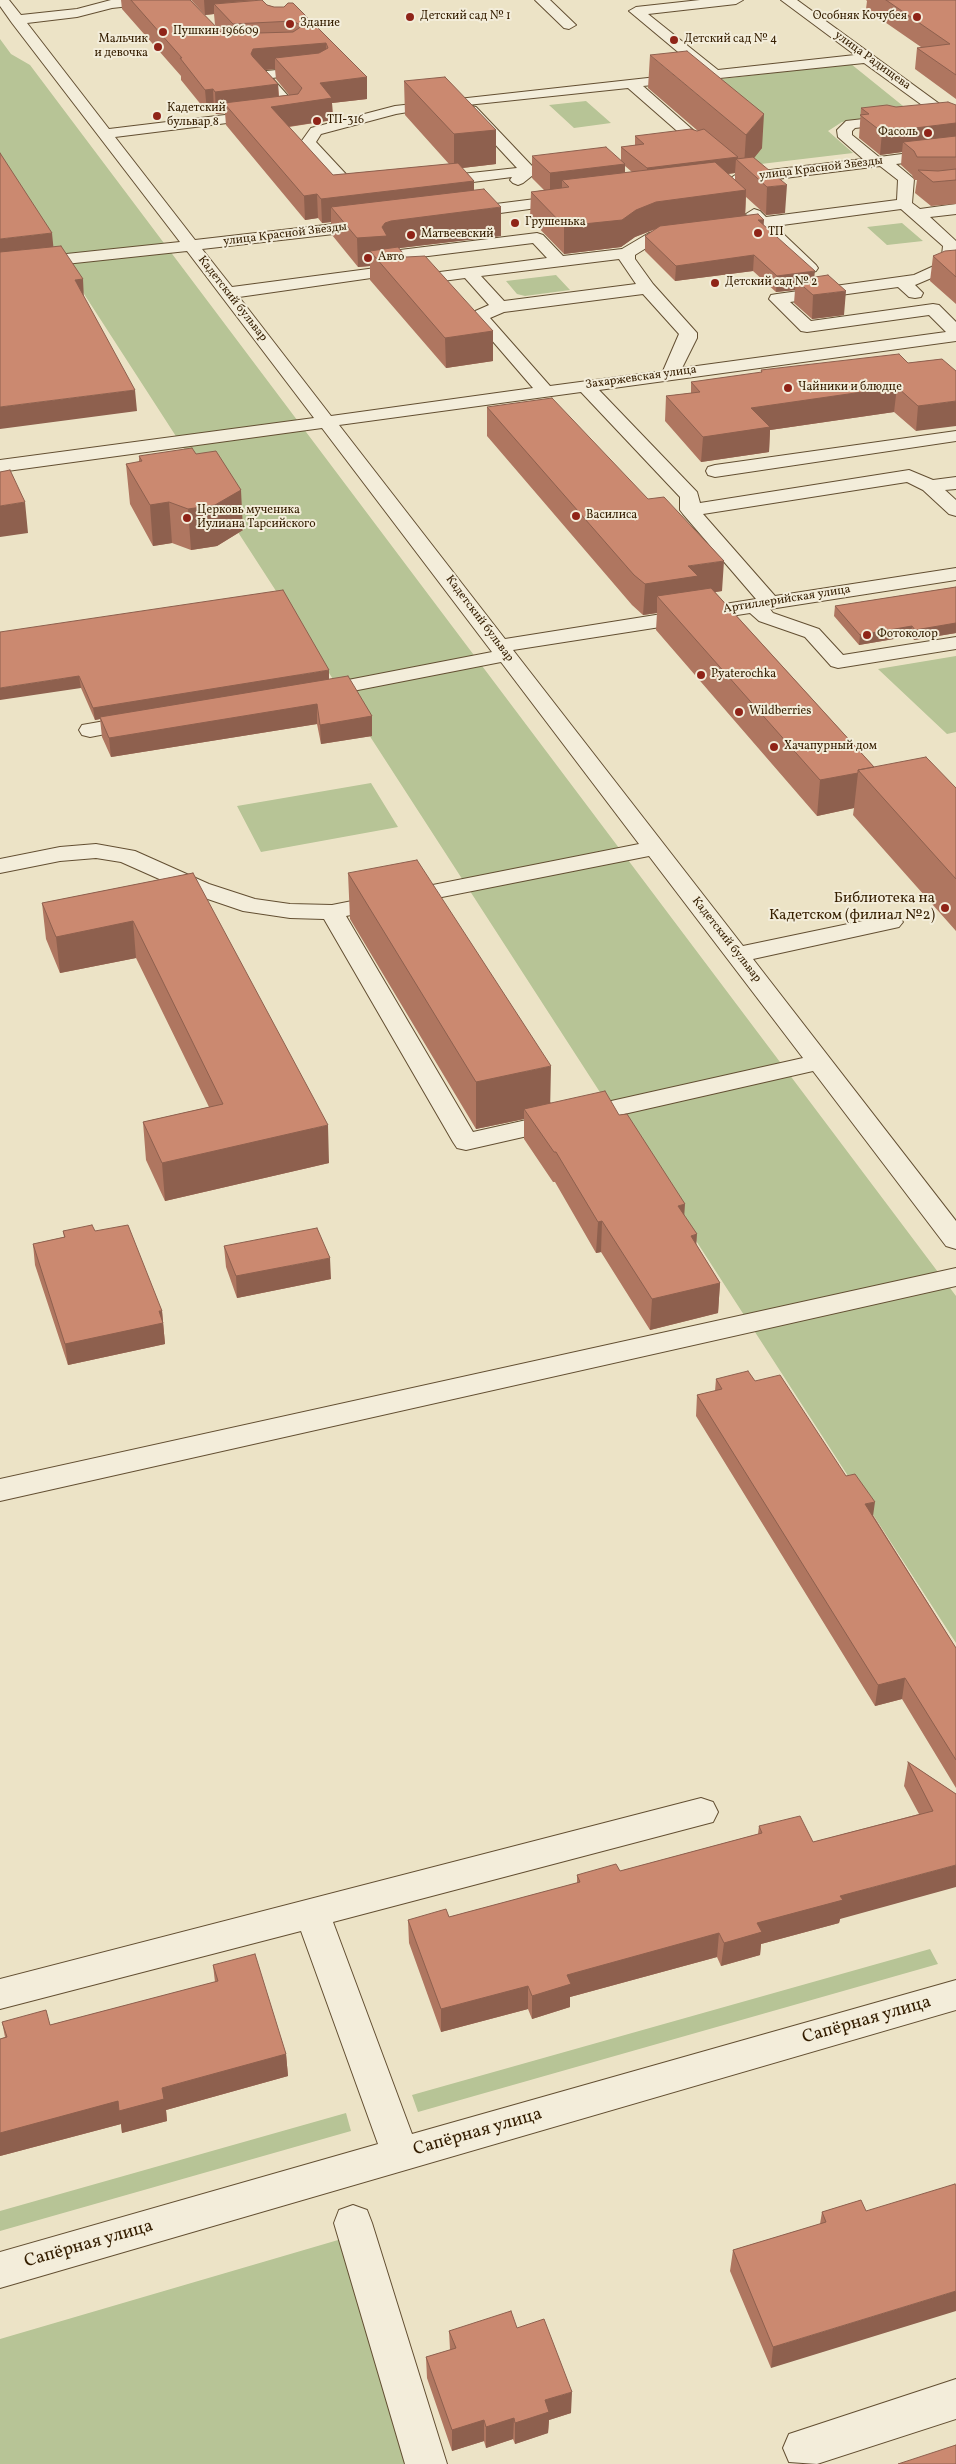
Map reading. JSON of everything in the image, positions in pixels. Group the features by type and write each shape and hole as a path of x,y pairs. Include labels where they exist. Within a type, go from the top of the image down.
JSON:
{"street":[{"name":"Кадетский бульвар","path":"2,0 956,1240"},
{"path":"17,20 77,13 110,2 148,0"},
{"path":"542,0 569,25"},
{"path":"714,75 636,11 736,0"},
{"name":"улица Радищева","path":"788,0 947,117"},
{"path":"382,188 353,192 308,142 316,131 395,110 868,58"},
{"path":"105,134 294,111 261,75 320,68"},
{"path":"632,84 697,140"},
{"path":"463,102 528,171"},
{"path":"904,204 912,186 906,179 845,137 844,130 851,124 881,121 894,124 912,122"},
{"name":"улица Красной Звезды","path":"762,222 720,184 956,152"},
{"path":"421,183 582,165"},
{"path":"502,191 528,171"},
{"path":"461,178 490,182 502,191 514,207"},
{"path":"446,215 583,198"},
{"path":"714,228 904,204 950,236 950,255 942,268 918,279 902,282 776,299 807,327 933,309"},
{"path":"917,214 956,209"},
{"name":"улица Красной Звезды","path":"0,266 388,222"},
{"path":"762,222 810,268"},
{"path":"559,262 537,238 392,256 413,280 559,262 627,253 642,242 655,236 694,231"},
{"path":"627,253 627,259 647,288 688,332 688,338 670,375"},
{"path":"228,293 403,269"},
{"path":"469,273 500,308"},
{"path":"902,282 956,332"},
{"path":"862,287 894,315"},
{"path":"545,391 479,316 500,308 647,288"},
{"name":"Захаржевская улица","path":"0,466 956,336"},
{"path":"922,341 938,355"},
{"path":"586,386 690,496 690,510 762,604 766,617 812,633 838,662 956,643"},
{"path":"714,471 956,436"},
{"path":"690,510 909,476 930,486 956,510"},
{"path":"930,486 956,483"},
{"name":"Артиллерийская улица","path":"294,696 503,650 762,604 956,574"},
{"path":"730,610 744,627"},
{"path":"90,730 158,718"},
{"path":"0,866 60,854 96,851 127,856 200,889 251,906 290,911 332,912 656,848"},
{"path":"332,912 466,1142 820,1062"},
{"path":"737,955 891,922"},
{"path":"0,1490 956,1277"},
{"path":"0,1994 701,1812"},
{"path":"312,1913 401,2155"},
{"name":"Сапёрная улица","path":"0,2270 956,1995"},
{"path":"353,2222 426,2464"},
{"path":"804,2448 956,2399"}],"green space":[{"path":"0,39 11,54 30,65 956,1296 956,1643 0,164"},
{"path":"851,64 913,114 842,122 828,131 853,153 744,166 694,82"},
{"path":"586,101 611,123 574,128 549,105"},
{"path":"902,223 923,241 887,245 867,227"},
{"path":"556,275 570,290 525,296 517,294 506,281"},
{"path":"956,656 956,732 947,734 878,669"},
{"path":"371,783 398,827 261,852 237,806"},
{"path":"930,1949 938,1964 418,2112 412,2095"},
{"path":"346,2113 351,2131 0,2231 0,2211"},
{"path":"345,2238 413,2464 0,2464 0,2339"}],"building":[{"path":"131,0 190,0 223,34 293,32 302,26 293,21 233,24 214,4 262,0 267,5 284,7 288,3 293,3 367,77 320,83 332,98 271,107 333,175 458,163 474,181 321,199 317,194 304,196 224,103 298,94 302,88 275,58 319,53 328,48 326,43 253,49 251,54 253,57 278,84 215,92 213,89 205,90 180,58 182,58"},
{"name":"Особняк Кочубея","path":"886,0 956,0 956,75 917,48 950,44"},
{"path":"687,51 764,114 746,135 650,55"},
{"path":"445,77 496,130 454,134 404,81"},
{"path":"948,102 956,105 956,123 882,132 860,115 869,114 861,108"},
{"path":"691,129 697,131 704,129 738,157 647,168 621,147 644,144 635,136"},
{"path":"956,136 956,157 917,157 914,151 903,142"},
{"path":"606,147 625,164 550,173 532,156"},
{"path":"0,153 52,233 0,239"},
{"path":"753,157 787,185 767,187 736,159"},
{"path":"715,162 746,190 656,202 636,210 622,220 564,226 531,192 569,187 562,180"},
{"path":"956,169 956,180 933,182 918,170 938,171"},
{"path":"484,189 501,207 391,221 385,223 382,227 387,236 357,238 331,207"},
{"path":"758,214 764,220 758,220 815,271 777,276 754,255 676,266 645,236 660,226"},
{"path":"61,246 83,279 75,280 135,390 0,407 0,252"},
{"path":"398,247 406,257 425,256 493,331 445,338 370,251"},
{"path":"956,250 956,277 933,256 945,251"},
{"path":"828,275 846,291 813,295 796,280"},
{"path":"899,354 908,363 942,359 956,371 956,401 918,406 897,387 751,408 770,427 703,437 666,396 700,392 691,382 762,372 761,370"},
{"path":"552,398 648,499 664,497 724,561 688,566 698,576 645,584 634,575 487,407"},
{"path":"192,448 196,454 216,451 241,490 215,505 188,509 169,502 150,505 126,464 142,461 139,456"},
{"path":"10,470 25,502 0,506 0,472"},
{"path":"956,587 956,623 915,630 912,626 860,635 835,606"},
{"path":"711,588 874,767 858,770 858,773 820,780 657,596"},
{"path":"283,590 329,670 93,708 79,676 0,688 0,632"},
{"path":"348,676 372,716 320,725 317,704 109,738 100,717"},
{"path":"926,757 956,788 956,879 858,770"},
{"path":"417,860 551,1066 476,1082 348,873"},
{"path":"193,873 328,1125 162,1163 143,1122 223,1104 133,921 56,937 42,903"},
{"path":"605,1091 619,1115 627,1114 685,1204 678,1206 697,1234 691,1236 720,1283 652,1299 602,1221 598,1222 556,1152 554,1152 524,1109"},
{"path":"92,1225 95,1231 128,1225 162,1311 159,1311 163,1323 65,1344 33,1244 65,1237 63,1231"},
{"path":"317,1228 330,1258 236,1276 224,1246"},
{"path":"748,1371 755,1381 780,1375 846,1476 855,1474 875,1502 865,1504 956,1648 956,1760 905,1678 878,1685 697,1395 722,1389 716,1379"},
{"path":"908,1762 956,1794 956,1865 840,1896 843,1900 757,1923 762,1932 724,1943 719,1933 567,1975 571,1984 532,1996 528,1986 441,2009 408,1920 446,1909 449,1917 580,1882 577,1875 616,1864 620,1871 762,1833 759,1826 800,1816 813,1842 933,1811"},
{"path":"255,1954 286,2054 162,2088 164,2099 119,2111 118,2101 0,2133 0,2039 7,2037 2,2022 46,2010 50,2025 218,1981 213,1965"},
{"path":"955,2184 956,2291 773,2347 733,2250 826,2222 822,2212 861,2200 866,2211"},
{"path":"511,2311 517,2328 544,2319 572,2392 545,2400 549,2412 515,2423 514,2418 486,2427 484,2420 452,2430 426,2357 456,2348 449,2331"},
{"path":"956,2445 956,2464 898,2464"}],"place":[{"name":"Детский сад № 1","path":"410,17"},
{"name":"Особняк Кочубея","path":"917,17"},
{"name":"Здание","path":"290,24"},
{"name":"Пушкин 196609","path":"163,32"},
{"name":"Детский сад № 4","path":"674,40"},
{"name":"Мальчик и девочка","path":"158,47"},
{"name":"Кадетский бульвар 8","path":"157,116"},
{"name":"ТП-316","path":"317,121"},
{"name":"Фасоль","path":"928,133"},
{"name":"Грушенька","path":"515,223"},
{"name":"ТП","path":"758,233"},
{"name":"Матвеевский","path":"411,235"},
{"name":"Авто","path":"368,258"},
{"name":"Детский сад № 2","path":"715,283"},
{"name":"Чайники и блюдце","path":"788,388"},
{"name":"Василиса","path":"576,516"},
{"name":"Церковь мученика Иулиана Тарсийского","path":"187,518"},
{"name":"Фотоколор","path":"867,635"},
{"name":"Pyaterochka","path":"701,675"},
{"name":"Wildberries","path":"739,712"},
{"name":"Хачапурный дом","path":"774,747"},
{"name":"Библиотека на Кадетском (филиал №2)","path":"945,908"}]}
